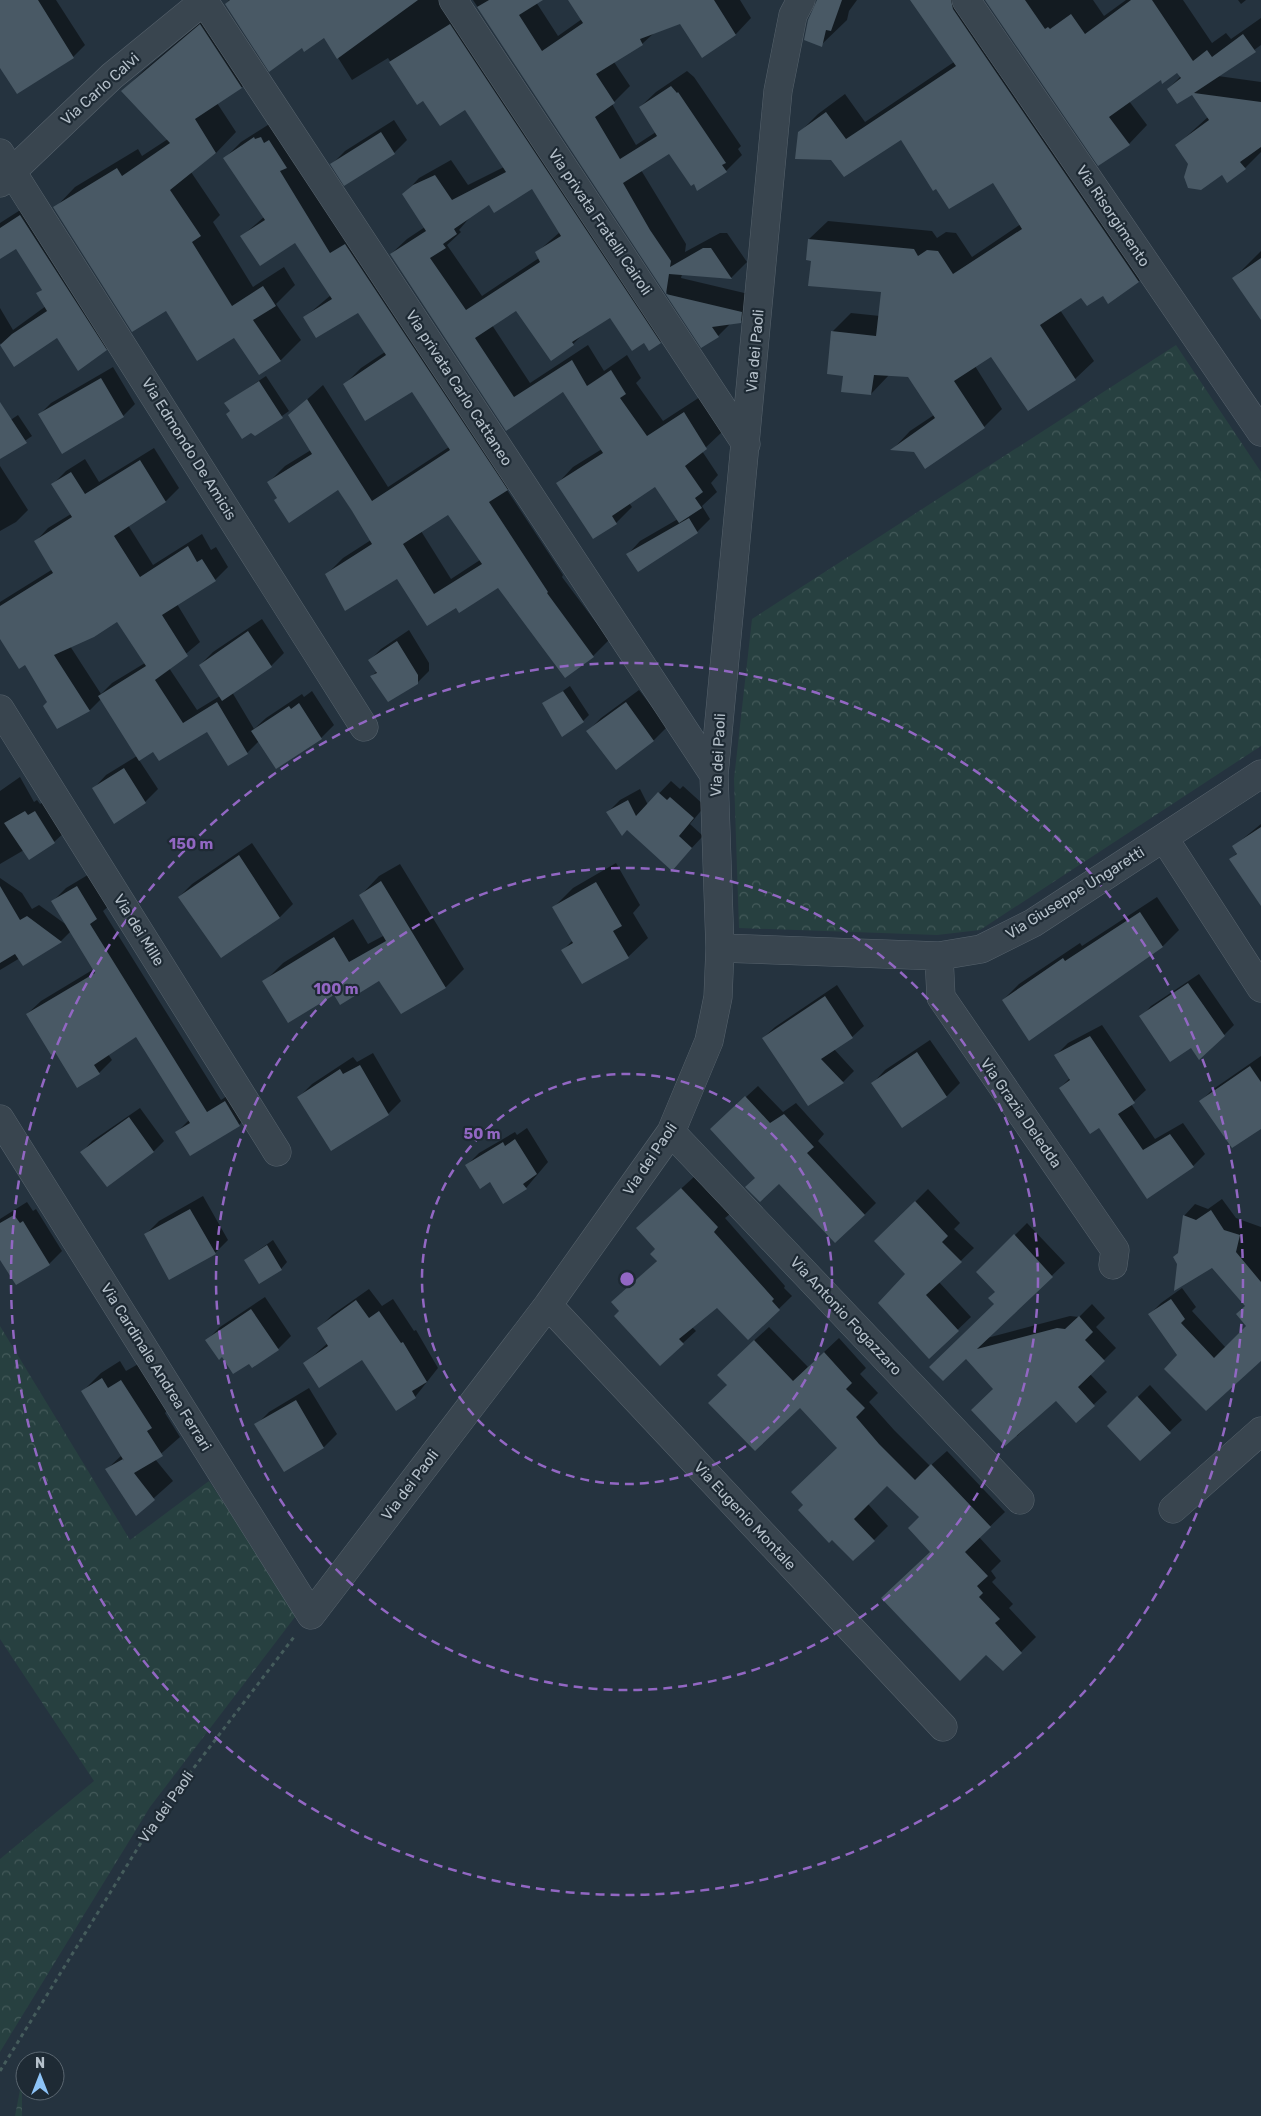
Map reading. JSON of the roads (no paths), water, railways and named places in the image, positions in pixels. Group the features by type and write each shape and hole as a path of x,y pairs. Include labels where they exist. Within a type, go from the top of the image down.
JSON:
{"street":[{"name":"Via Carlo Calvi","path":"4,169 204,0"},
{"name":"Via privata Carlo Cattaneo","path":"204,0 714,776"},
{"name":"Via privata Fratelli Cairoli","path":"453,0 746,444"},
{"name":"Via dei Paoli","path":"312,1615 548,1305 671,1132 709,1041 718,997 720,948 714,776 778,91 793,15 801,0"},
{"name":"Via Risorgimento","path":"966,0 1261,432"},
{"name":"Via Edmondo De Amicis","path":"4,169 364,727"},
{"name":"Via dei Mille","path":"0,708 277,1152"},
{"name":"Via Giuseppe Ungaretti","path":"720,948 939,956 981,949 1033,923 1261,774"},
{"path":"1164,838 1261,988"},
{"name":"Via Grazia Deledda","path":"939,956 941,997 1115,1250 1113,1265"},
{"name":"Via Cardinale Andrea Ferrari","path":"0,1119 312,1615"},
{"name":"Via Antonio Fogazzaro","path":"671,1132 1020,1500"},
{"name":"Via Eugenio Montale","path":"548,1305 943,1727"},
{"path":"1173,1509 1261,1431"}]}
